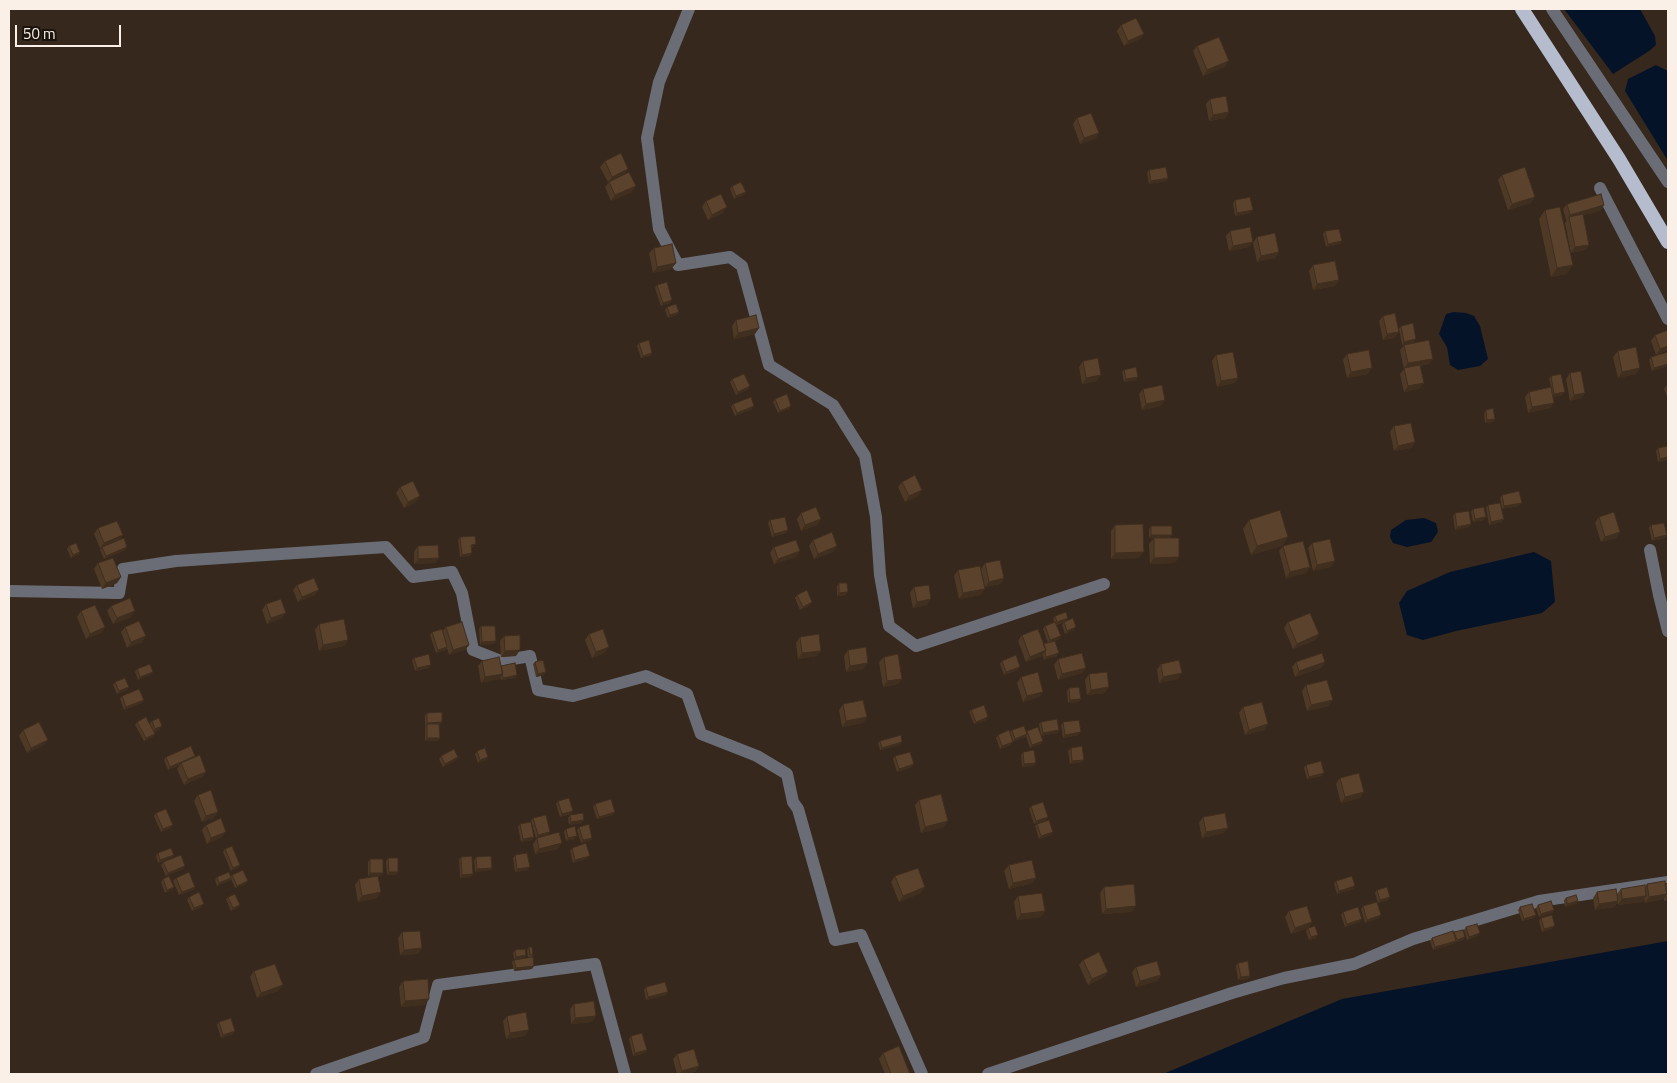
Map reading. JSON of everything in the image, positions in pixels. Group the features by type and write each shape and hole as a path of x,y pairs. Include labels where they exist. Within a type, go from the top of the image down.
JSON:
{"highway":[{"path":"1522,9 1619,158 1668,242"}],"street":[{"path":"689,9 659,82 647,138 659,229 678,265 730,257 742,266 769,364 834,405 865,456 876,517 880,575 889,626 916,646 1104,584"},
{"path":"1552,9 1668,182"},
{"path":"1600,188 1668,320"},
{"path":"9,591 119,594 122,569 176,561 386,547 413,577 452,572 462,593 473,650 501,661 530,656 538,690 573,696 646,676 687,694 701,734 757,756 787,774 793,802 798,809 835,940 861,935 922,1074"},
{"path":"1650,550 1668,631"},
{"path":"988,1074 1232,993 1284,978 1354,964 1413,940 1539,901 1668,882"},
{"path":"316,1074 424,1037 438,985 595,964 625,1074"}],"water":[{"path":"1564,9 1640,9 1655,36 1656,45 1613,74"},
{"path":"1656,65 1668,71 1668,161 1625,91 1628,79"},
{"path":"1454,312 1474,316 1480,326 1488,359 1480,366 1458,370 1450,365 1447,347 1439,334 1446,314"},
{"path":"1424,518 1436,523 1438,532 1431,542 1407,547 1393,543 1390,537 1391,530 1406,520"},
{"path":"1534,552 1551,561 1555,602 1542,613 1423,640 1407,635 1399,603 1407,591 1450,572"},
{"path":"1668,941 1668,1074 1163,1074 1342,999"}],"building":[{"path":"1136,18 1144,34 1128,41 1121,25"},
{"path":"1219,37 1229,61 1207,70 1197,46"},
{"path":"1226,96 1229,112 1213,115 1210,99"},
{"path":"1091,113 1099,133 1084,138 1077,118"},
{"path":"621,153 628,169 612,177 605,161"},
{"path":"1166,167 1168,178 1151,181 1149,170"},
{"path":"1525,167 1535,197 1512,204 1502,175"},
{"path":"629,172 636,186 615,195 609,182"},
{"path":"741,182 746,192 736,196 732,186"},
{"path":"721,194 727,207 712,215 706,201"},
{"path":"1601,194 1604,205 1570,215 1567,204"},
{"path":"1250,197 1253,210 1237,213 1235,200"},
{"path":"1560,207 1573,265 1557,268 1545,210"},
{"path":"1583,214 1589,245 1575,247 1569,217"},
{"path":"1250,227 1253,242 1233,246 1230,231"},
{"path":"1339,229 1342,241 1328,244 1325,231"},
{"path":"1275,233 1279,252 1261,256 1257,237"},
{"path":"672,244 676,263 657,267 654,248"},
{"path":"1335,261 1339,280 1317,284 1313,265"},
{"path":"667,282 672,300 663,303 657,285"},
{"path":"676,304 679,312 670,315 667,307"},
{"path":"1395,313 1399,332 1387,334 1383,316"},
{"path":"756,315 759,328 738,333 736,320"},
{"path":"1413,323 1416,339 1404,342 1401,326"},
{"path":"1668,330 1668,346 1660,349 1655,335"},
{"path":"649,340 652,353 643,356 639,343"},
{"path":"1429,340 1433,359 1408,363 1404,345"},
{"path":"1636,347 1640,368 1622,372 1618,351"},
{"path":"1369,350 1372,368 1351,372 1347,354"},
{"path":"1233,352 1238,378 1221,381 1216,355"},
{"path":"1668,352 1668,364 1654,368 1651,357"},
{"path":"1098,358 1101,375 1086,378 1083,361"},
{"path":"1420,365 1424,383 1408,386 1404,368"},
{"path":"1136,367 1138,377 1126,379 1124,370"},
{"path":"1581,371 1585,393 1574,395 1570,373"},
{"path":"744,374 750,386 738,392 732,379"},
{"path":"1561,374 1565,392 1554,394 1551,376"},
{"path":"1162,385 1165,400 1146,404 1143,389"},
{"path":"1551,387 1554,403 1532,407 1529,392"},
{"path":"787,394 791,406 780,411 775,399"},
{"path":"751,397 754,406 737,413 733,404"},
{"path":"1493,408 1495,419 1487,420 1486,410"},
{"path":"1411,423 1415,442 1398,446 1394,426"},
{"path":"1668,446 1668,457 1660,459 1658,448"},
{"path":"915,475 922,490 909,496 902,482"},
{"path":"413,481 420,496 408,502 400,487"},
{"path":"1519,491 1522,503 1504,506 1502,495"},
{"path":"1500,503 1504,519 1491,522 1488,505"},
{"path":"816,507 821,519 805,525 801,513"},
{"path":"1484,507 1486,517 1475,519 1473,509"},
{"path":"1280,510 1288,537 1257,546 1249,520"},
{"path":"1469,511 1471,524 1457,527 1455,513"},
{"path":"1614,512 1620,532 1605,537 1599,517"},
{"path":"785,517 788,530 774,534 770,520"},
{"path":"117,521 123,535 104,543 98,528"},
{"path":"1664,523 1667,535 1654,538 1651,525"},
{"path":"1143,524 1144,552 1115,553 1115,525"},
{"path":"1151,526 1172,526 1172,535 1151,535"},
{"path":"832,532 837,546 818,554 813,540"},
{"path":"475,536 476,544 471,545 472,553 462,555 460,537"},
{"path":"124,538 127,547 106,556 102,547"},
{"path":"1154,538 1179,538 1179,557 1154,558"},
{"path":"1330,539 1335,561 1317,565 1312,543"},
{"path":"796,540 800,551 778,559 774,547"},
{"path":"1303,541 1310,567 1290,572 1283,546"},
{"path":"76,543 80,552 73,555 69,546"},
{"path":"438,545 439,558 418,559 418,546"},
{"path":"113,558 121,577 106,583 98,563"},
{"path":"1000,560 1004,578 989,582 985,563"},
{"path":"980,566 985,589 963,593 958,570"},
{"path":"314,578 319,590 302,597 297,585"},
{"path":"839,583 847,583 848,592 839,593"},
{"path":"929,585 931,599 917,602 914,587"},
{"path":"807,590 812,602 803,607 797,595"},
{"path":"130,598 135,611 117,618 111,606"},
{"path":"281,599 286,613 271,618 266,604"},
{"path":"95,605 105,627 90,634 81,611"},
{"path":"1066,612 1068,618 1057,622 1055,616"},
{"path":"1310,613 1319,634 1297,644 1288,622"},
{"path":"1073,618 1076,627 1067,631 1064,622"},
{"path":"344,619 348,640 323,645 319,624"},
{"path":"139,621 146,636 131,642 125,627"},
{"path":"462,622 469,645 453,650 446,627"},
{"path":"1055,622 1061,636 1050,640 1045,626"},
{"path":"481,626 495,626 496,641 482,642"},
{"path":"442,629 447,647 438,650 432,632"},
{"path":"603,629 609,647 596,652 589,634"},
{"path":"1038,629 1046,650 1030,657 1022,635"},
{"path":"819,634 821,651 802,653 800,637"},
{"path":"520,635 520,650 505,651 504,636"},
{"path":"1055,641 1059,653 1046,657 1046,650 1043,644"},
{"path":"866,647 868,663 850,666 848,650"},
{"path":"1082,653 1086,668 1062,674 1058,659"},
{"path":"1322,653 1325,662 1299,671 1296,662"},
{"path":"429,654 431,665 417,668 414,658"},
{"path":"898,654 902,679 887,681 884,657"},
{"path":"1016,655 1020,667 1006,672 1002,661"},
{"path":"499,657 503,674 485,677 482,661"},
{"path":"543,660 546,672 538,674 535,662"},
{"path":"1179,660 1182,673 1163,677 1161,664"},
{"path":"515,663 517,675 503,678 501,666"},
{"path":"150,664 153,672 140,677 137,669"},
{"path":"1038,672 1043,692 1027,696 1021,677"},
{"path":"1107,672 1109,687 1091,690 1089,674"},
{"path":"125,678 129,687 119,691 115,682"},
{"path":"1327,680 1333,700 1311,705 1306,685"},
{"path":"1079,687 1081,699 1070,700 1069,688"},
{"path":"139,689 144,700 126,707 122,696"},
{"path":"863,700 867,717 846,721 843,704"},
{"path":"1262,702 1268,724 1249,730 1243,707"},
{"path":"984,705 988,717 976,722 971,710"},
{"path":"442,712 442,722 427,723 427,713"},
{"path":"146,717 155,734 146,738 137,722"},
{"path":"159,718 162,726 155,729 152,721"},
{"path":"1057,719 1059,730 1043,733 1041,722"},
{"path":"1079,720 1081,732 1065,735 1063,722"},
{"path":"39,722 48,740 31,748 23,730"},
{"path":"427,724 439,724 440,738 427,738"},
{"path":"1024,726 1027,734 1015,739 1012,730"},
{"path":"1038,727 1043,741 1032,745 1027,731"},
{"path":"1009,730 1013,742 1002,746 998,735"},
{"path":"901,735 902,742 882,748 880,741"},
{"path":"191,746 195,756 170,767 166,757"},
{"path":"1082,746 1084,760 1072,761 1071,748"},
{"path":"485,748 488,757 480,760 477,751"},
{"path":"454,749 458,757 445,764 441,756"},
{"path":"1034,750 1036,763 1024,764 1023,752"},
{"path":"910,752 914,764 899,769 895,756"},
{"path":"200,755 206,772 188,779 181,763"},
{"path":"1321,761 1324,773 1309,777 1306,765"},
{"path":"1359,773 1364,792 1345,797 1340,778"},
{"path":"211,790 218,812 206,816 198,795"},
{"path":"941,794 948,821 925,827 919,800"},
{"path":"569,798 573,811 562,814 558,801"},
{"path":"611,799 615,812 599,817 595,804"},
{"path":"1043,802 1048,817 1036,821 1031,806"},
{"path":"166,809 173,825 163,829 156,813"},
{"path":"583,813 584,820 571,822 570,815"},
{"path":"1225,813 1228,828 1206,832 1203,817"},
{"path":"546,815 550,832 538,835 533,818"},
{"path":"221,818 226,832 211,838 206,825"},
{"path":"1049,820 1053,832 1041,836 1037,824"},
{"path":"531,822 534,837 523,839 520,824"},
{"path":"589,824 592,838 583,840 579,827"},
{"path":"575,826 577,836 568,838 566,829"},
{"path":"559,832 562,843 539,849 537,838"},
{"path":"586,843 590,856 575,860 572,848"},
{"path":"232,846 240,865 233,868 225,849"},
{"path":"171,848 174,855 160,860 158,853"},
{"path":"527,853 530,867 517,869 515,855"},
{"path":"181,855 185,866 168,873 163,862"},
{"path":"472,856 473,874 462,875 461,857"},
{"path":"491,856 492,868 477,869 476,857"},
{"path":"388,858 398,858 398,872 389,872"},
{"path":"370,859 383,859 383,873 370,873"},
{"path":"1032,860 1036,878 1013,883 1009,865"},
{"path":"918,868 925,887 903,896 895,876"},
{"path":"243,870 248,881 237,886 232,875"},
{"path":"189,872 195,887 182,892 176,878"},
{"path":"229,872 231,878 219,883 217,877"},
{"path":"169,876 174,887 167,890 163,879"},
{"path":"378,876 381,892 362,896 359,879"},
{"path":"1352,876 1355,886 1339,891 1336,881"},
{"path":"1665,881 1667,894 1649,897 1647,884"},
{"path":"1668,883 1668,898 1666,898 1665,884"},
{"path":"1134,884 1136,906 1106,909 1104,887"},
{"path":"1645,885 1646,896 1622,899 1621,889"},
{"path":"1387,887 1390,897 1380,900 1377,890"},
{"path":"1616,889 1618,901 1599,904 1597,892"},
{"path":"199,892 204,904 194,908 189,897"},
{"path":"1042,893 1045,911 1021,914 1018,896"},
{"path":"235,894 240,905 233,908 228,897"},
{"path":"1576,895 1578,901 1567,904 1566,898"},
{"path":"1551,901 1554,910 1541,914 1538,905"},
{"path":"1377,902 1381,915 1367,920 1363,906"},
{"path":"1532,904 1536,915 1524,919 1520,907"},
{"path":"1307,906 1312,922 1295,928 1289,911"},
{"path":"1358,907 1362,919 1347,924 1343,912"},
{"path":"1552,915 1555,926 1544,929 1541,918"},
{"path":"1477,924 1480,933 1469,937 1466,927"},
{"path":"1315,926 1318,935 1311,937 1308,928"},
{"path":"1463,930 1465,937 1457,940 1454,932"},
{"path":"420,931 422,948 404,950 402,932"},
{"path":"1453,931 1456,941 1435,947 1432,938"},
{"path":"529,947 532,947 533,954 530,955"},
{"path":"525,949 526,955 516,957 515,950"},
{"path":"1099,952 1108,972 1092,979 1083,960"},
{"path":"533,957 534,966 516,968 514,960"},
{"path":"1157,961 1161,975 1140,981 1136,967"},
{"path":"1248,961 1250,976 1241,977 1238,963"},
{"path":"275,964 283,985 261,993 254,971"},
{"path":"428,979 429,999 405,1001 403,981"},
{"path":"665,982 668,992 648,997 646,987"},
{"path":"594,1001 596,1016 575,1018 574,1004"},
{"path":"526,1012 529,1030 510,1033 507,1016"},
{"path":"231,1018 235,1031 223,1035 219,1022"},
{"path":"642,1033 647,1050 635,1053 631,1036"},
{"path":"899,1046 910,1074 891,1074 883,1053"},
{"path":"694,1049 699,1066 682,1071 677,1054"}]}
